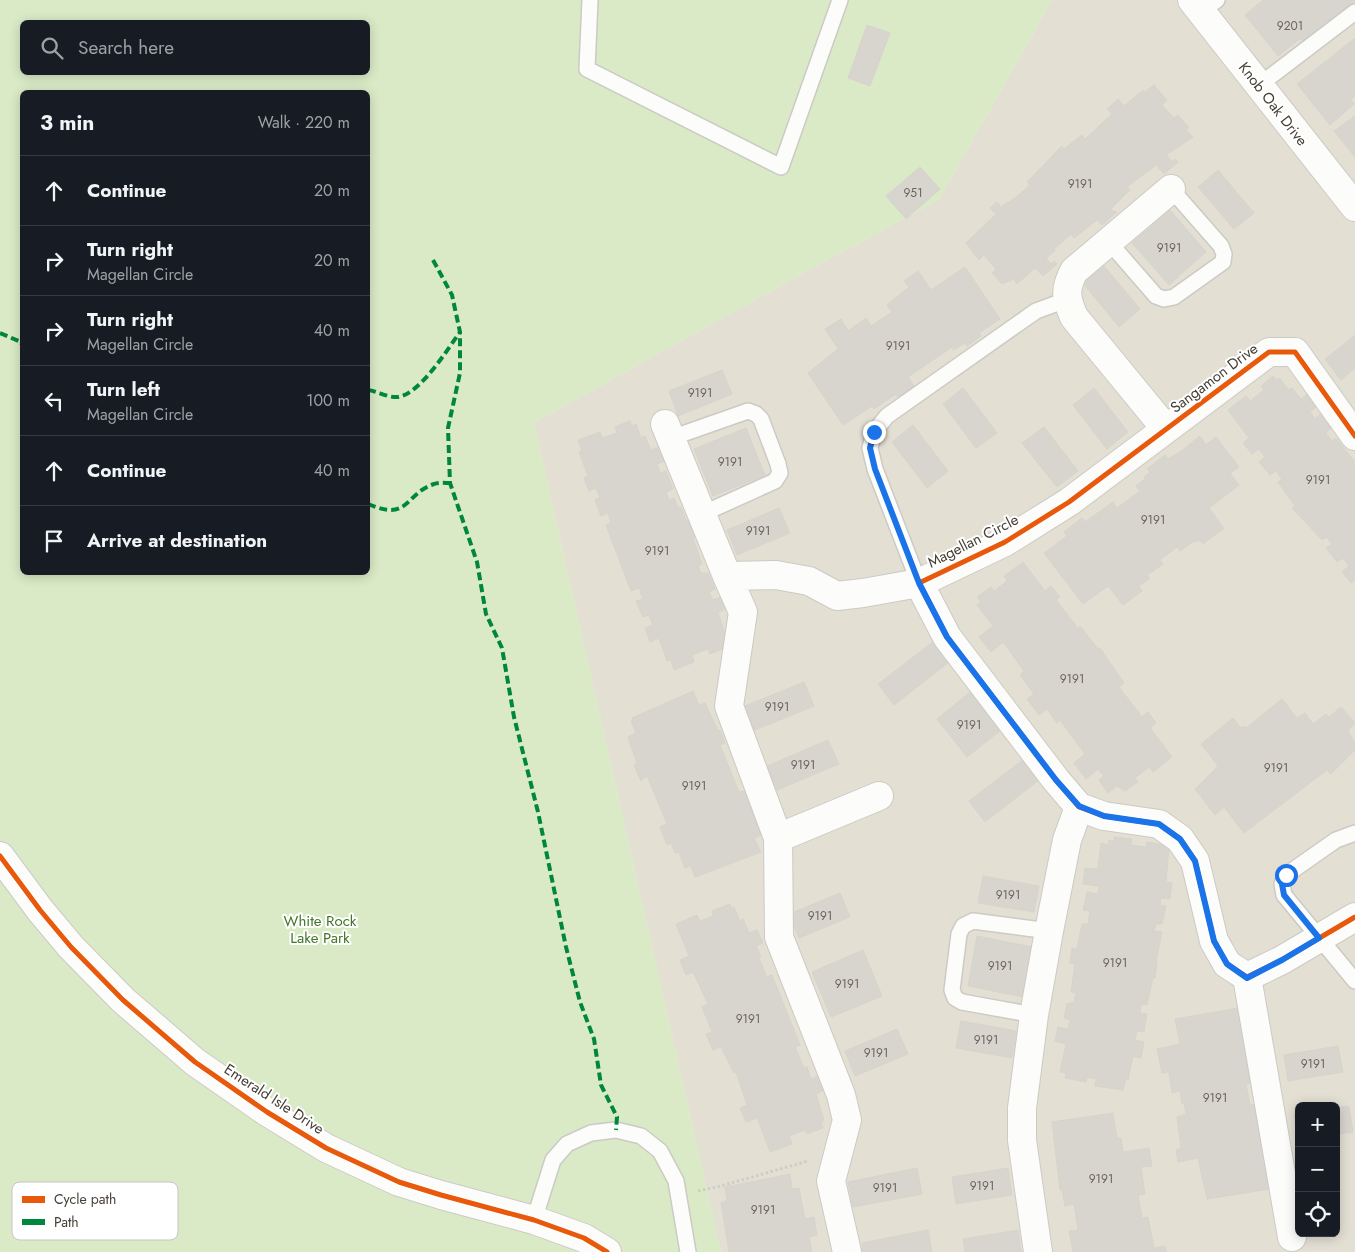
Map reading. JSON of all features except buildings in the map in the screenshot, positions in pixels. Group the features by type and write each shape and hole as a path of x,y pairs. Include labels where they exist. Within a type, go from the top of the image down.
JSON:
{"street":[{"name":"Knob Oak Drive","path":"1203,4 1258,86 1353,201"},
{"path":"1166,429 1074,317 1066,300 1069,281 1074,271 1171,189"},
{"name":"Sangamon Drive","path":"1166,429 1269,352 1295,352 1355,436"},
{"name":"Magellan Circle","path":"1166,429 1069,502 1005,542 919,583 947,637 1056,780 1079,806 1104,816 1159,824 1180,839 1195,861 1214,941 1227,964 1247,978"},
{"path":"668,431 743,612 729,706 778,838 779,937 841,1094 847,1120 831,1181 847,1252"},
{"path":"727,576 776,575 809,581 837,596 919,583"},
{"path":"778,838 879,796"},
{"path":"1038,1252 1022,1140 1022,1116 1034,1015 1049,931 1067,840 1079,806"},
{"name":"Emerald Isle Drive","path":"0,856 40,910 71,947 123,1000 195,1062 267,1112 326,1148 399,1182 534,1220 584,1238 607,1252"},
{"path":"1292,1237 1247,978 1282,960 1355,917"}],"lane":[{"path":"590,0 587,69 782,168 840,0"},
{"path":"1258,86 1355,12"},
{"path":"1110,242 1156,296 1164,299 1174,297 1223,262 1224,254 1221,246 1171,189"},
{"path":"919,583 875,469 870,448 874,432 887,416 1036,311 1066,300"},
{"path":"668,431 748,411 756,414 761,419 780,473 775,481 702,514"},
{"path":"1355,833 1336,840 1286,875 1282,884 1284,895 1355,981"},
{"path":"1034,1015 962,1002 955,998 952,990 959,934 963,926 973,921 1049,931"},
{"path":"534,1220 553,1160 567,1144 591,1133 616,1130 641,1136 660,1151 676,1181 688,1252"}],"path":[{"path":"678,1195 721,1186 838,1153"}],"shaded area":[{"path":"1052,0 1355,0 1355,1252 721,1252 534,423 939,200"}],"green space":[{"name":"White Rock Lake Park","path":"0,0 1052,0 939,200 534,423 721,1252 0,1252"}],"marked path":[{"path":"433,260 452,295 460,332 460,373 448,428 450,483 477,562 486,614 502,648 514,717 538,812 566,947 580,1002 594,1039 601,1085 617,1117 616,1130"},
{"path":"370,391 394,397 406,394 424,380 460,332"},
{"path":"0,333 20,342"},
{"path":"370,505 392,510 406,504 424,488 436,483 450,483"}],"cycle path":[{"path":"1355,436 1295,352 1269,352 1069,502 1005,542 919,583 947,637 1056,780 1079,807 1104,816 1159,824 1180,839 1195,861 1214,941 1227,964 1247,977 1282,960 1355,917"},
{"path":"0,856 40,910 71,947 123,1000 195,1062 267,1112 326,1148 399,1182 534,1220 584,1238 607,1252"}],"route":[{"path":"874,432 870,448 875,469 919,583 947,637 1056,780 1079,806 1104,816 1159,824 1180,839 1195,861 1214,941 1227,964 1247,978 1319,938 1284,895 1282,884 1286,875"}]}
